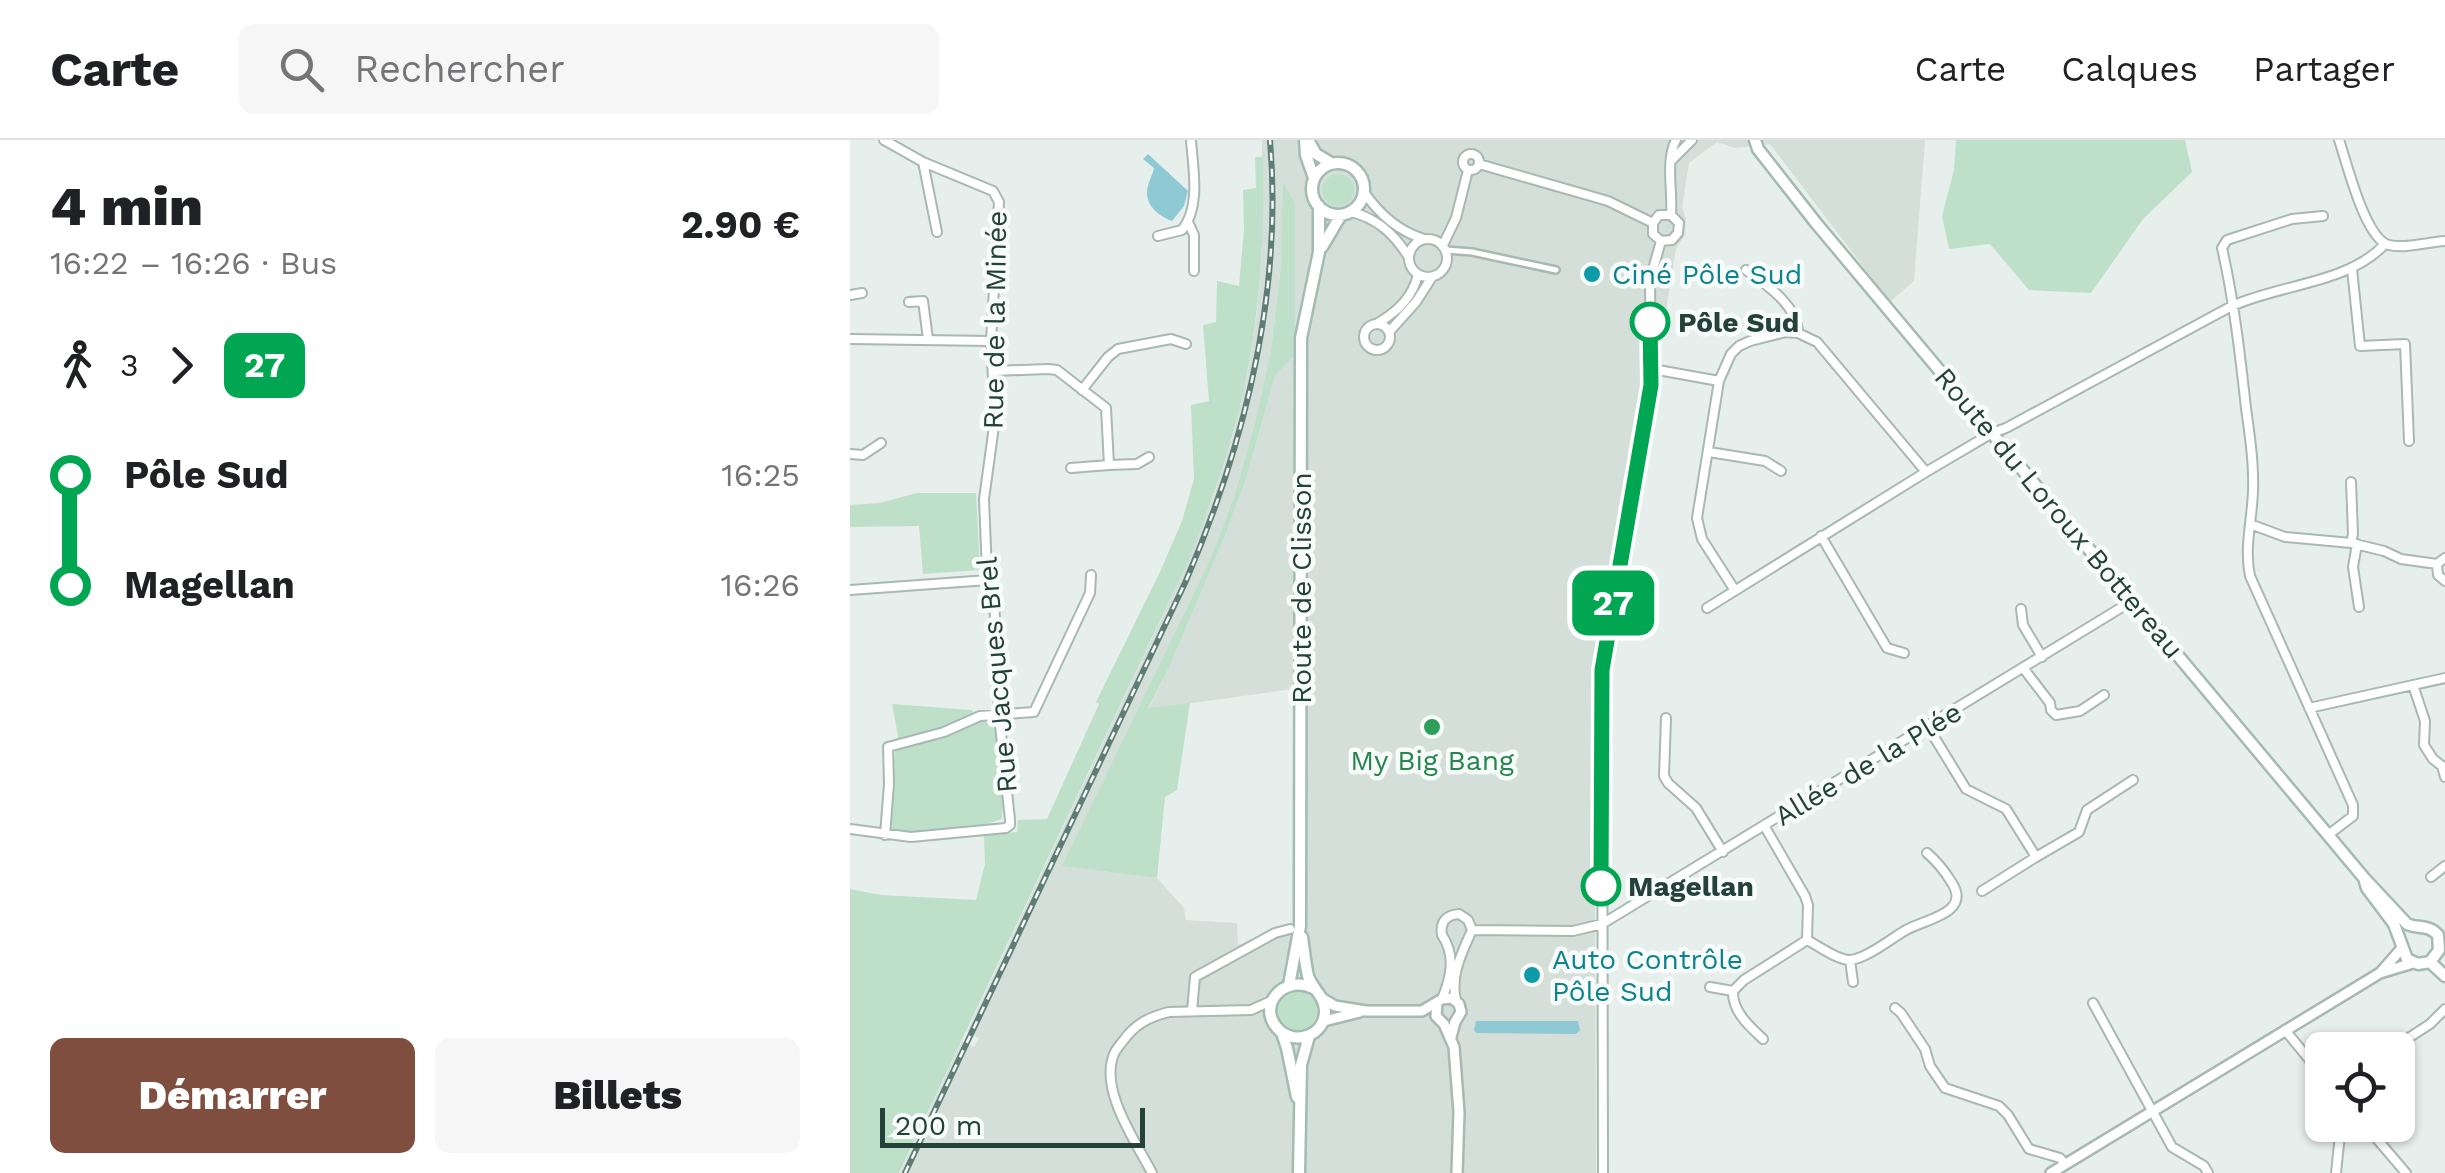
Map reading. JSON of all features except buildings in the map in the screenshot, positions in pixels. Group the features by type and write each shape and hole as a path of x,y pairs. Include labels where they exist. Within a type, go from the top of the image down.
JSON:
{"main road":[{"path":"1307,140 1316,154 1331,164"},
{"path":"1307,140 1306,155 1314,178 1312,194 1319,206 1331,214 1346,213 1358,206 1364,183 1354,168 1331,164 1314,178"},
{"name":"Route du Loroux Bottereau","path":"1752,142 2364,878"},
{"name":"Route de Clisson","path":"1288,985 1295,927 1301,338 1319,252 1319,206"},
{"name":"Route de Clisson","path":"1319,252 1346,213"},
{"path":"2364,878 2401,919 2414,927"},
{"path":"2364,878 2394,924 2404,954 2412,962 2433,959 2442,942 2439,930 2414,927 2408,930 2402,944"},
{"name":"Route de Clisson","path":"1295,927 1313,988 1323,999"},
{"path":"2433,959 2445,973"},
{"path":"1300,1108 1288,1048 1273,1021 1271,1008 1288,985 1298,983 1313,988"},
{"path":"1282,1033 1297,1038 1315,1032 1324,1021 1323,999"},
{"path":"1299,1173 1302,1057 1309,1036"}],"street":[{"name":"Rue de la Minée","path":"884,140 923,162 993,191 1000,202 991,341 995,418 984,499 985,525"},
{"name":"Rue de la Minée","path":"894,140 904,152"},
{"path":"1158,236 1182,230 1188,222 1193,202 1190,140"},
{"path":"1671,215 1671,152 1676,140"},
{"path":"1671,161 1692,140"},
{"path":"2339,140 2375,235 2393,246 2445,240"},
{"path":"1389,332 1432,277 1446,266 1444,248 1456,218 1468,156 1477,158 1479,164 1608,201 1652,223"},
{"path":"923,162 937,232"},
{"path":"1364,192 1378,212 1411,235 1434,240 1444,248 1556,270"},
{"path":"1346,213 1374,220 1391,234 1418,274 1432,277"},
{"path":"1661,214 1671,215 1678,221 1679,230 1672,240 1661,241 1653,234 1652,223 1661,214"},
{"path":"2323,216 2292,219 2228,240 2222,248 2234,304 2253,470 2253,506 2246,552 2250,576 2353,805 2353,816 2328,835"},
{"path":"1188,222 1194,235 1194,270"},
{"path":"1409,257 1412,247 1424,239"},
{"path":"1603,1173 1602,670 1651,385 1650,280 1661,241"},
{"path":"1707,608 1926,472 2234,304 2352,269 2385,244"},
{"path":"2352,269 2360,346 2405,344 2408,441"},
{"path":"1746,270 1768,285 1796,318 1798,333"},
{"path":"1377,324 1389,332 1389,342 1377,350 1365,343 1364,332 1408,298 1418,274"},
{"path":"850,295 862,293"},
{"path":"909,302 922,301 928,340"},
{"path":"1734,589 1699,532 1697,518 1719,381 1724,364 1739,346 1786,332 1816,342 1926,472"},
{"path":"851,338 991,341"},
{"path":"1082,390 1112,352 1171,339 1186,344"},
{"path":"994,371 1053,369 1106,408 1109,465"},
{"path":"1652,371 1719,381"},
{"path":"850,454 863,455 881,443"},
{"path":"1708,452 1765,461 1781,471"},
{"path":"1072,468 1137,464 1149,457"},
{"path":"2351,482 2353,566 2359,606"},
{"path":"2250,524 2299,540 2354,543 2402,559 2441,561 2438,575 2445,581"},
{"name":"Rue Jacques Brel","path":"885,835 911,837 1010,825 999,715 994,596 988,580 985,525"},
{"path":"1821,536 1894,663"},
{"path":"850,829 885,835 888,747 944,732 980,716 1034,712 1090,593 1092,575"},
{"path":"850,590 988,580"},
{"name":"Allée de la Plée","path":"1602,924 2132,601"},
{"path":"2021,609 2023,626 2042,657"},
{"path":"1888,648 1904,653"},
{"path":"2024,669 2056,715 2080,711 2104,695"},
{"path":"2309,708 2445,678"},
{"path":"2413,685 2425,721 2424,744 2442,766 2445,777"},
{"path":"1666,718 1664,776 1696,808 1723,852"},
{"path":"1928,727 1966,789 2006,809 2036,857"},
{"path":"1982,891 2078,832 2087,810 2133,780"},
{"path":"1765,826 1806,896 1808,940"},
{"path":"1808,940 1850,960 1952,908 1958,900 1957,891 1940,864 1926,852"},
{"path":"2432,877 2445,866"},
{"path":"1465,942 1456,945 1447,941 1441,927 1448,916 1458,914 1468,920 1472,930"},
{"path":"1472,930 1573,930 1602,924"},
{"path":"1192,1011 1195,977 1274,933 1295,927"},
{"path":"1446,1022 1462,1012 1456,1000 1455,976 1472,930"},
{"path":"1762,1040 1732,1000 1733,992 1744,980 1808,940"},
{"path":"1447,941 1452,962 1449,980 1435,1009 1446,1022 1454,1047 1459,1112 1457,1173"},
{"path":"2380,973 2402,944"},
{"path":"1850,960 1853,982"},
{"path":"2051,1173 2380,973 2412,962"},
{"path":"1710,987 1733,992"},
{"path":"1323,999 1336,1006 1366,1011 1425,1010 1440,1001 1456,1000"},
{"path":"1152,1173 1114,1100 1114,1054 1144,1020 1169,1012 1251,1010 1273,1001"},
{"path":"2093,1003 2174,1149 2204,1166 2208,1173"},
{"path":"1894,1008 1925,1049 1944,1088 1999,1106 2029,1149 2060,1158 2065,1164"},
{"path":"2415,1034 2445,1009"},
{"path":"1251,1010 1273,1021"},
{"path":"1425,1010 1446,1022"},
{"path":"1324,1021 1366,1011"},
{"path":"2285,1030 2305,1054"},
{"path":"2336,1173 2339,1142"},
{"path":"2379,1142 2406,1173"}],"shaded area":[{"path":"1262,140 1925,140 1914,281 1890,302 1770,144 1735,148 1717,142 1689,163 1682,207 1685,235 1676,249 1642,457 1632,456 1594,670 1596,1173 900,1173 962,1041 974,1047 979,1038 967,1032 1164,613 1215,493 1247,376 1262,250","holes":["1284,184 1295,355 1275,376 1227,531 1148,709 1293,689 1296,923 1238,945 1237,923 1186,920 1184,908 1157,878 1063,866 1209,562 1234,497 1271,349 1281,266"]}],"green space":[{"path":"1956,140 2185,140 2192,172 2143,219 2091,293 2029,290 1990,244 1949,249 1942,216 1954,170"},
{"path":"1255,157 1263,157 1263,192 1254,333 1232,437 1192,553 899,1173 850,1173 850,889 881,895 976,900 985,864 984,836 1017,832 1018,820 1047,819 1099,704 1096,702 1182,521 1194,479 1191,405 1209,401 1203,325 1216,322 1217,281 1239,286 1243,190 1256,188"},
{"path":"1338,174 1349,179 1354,190 1349,201 1338,206 1327,201 1322,190 1327,179"},
{"path":"1283,182 1295,204 1295,355 1275,376 1227,531 1148,708 1190,703 1177,790 1165,797 1157,878 1062,866 1209,562 1234,497 1271,349 1281,266"},
{"path":"917,493 976,493 980,570 923,574 919,526 850,527 850,505 880,503"},
{"path":"892,704 971,710 995,729 1002,819 967,830 891,833 898,736"},
{"path":"1297,991 1311,997 1317,1011 1311,1025 1297,1031 1283,1025 1277,1011 1283,997"}],"water":[{"path":"1148,154 1188,191 1184,206 1172,221 1149,203 1147,192 1154,168 1143,159"},
{"path":"1476,1021 1578,1021 1580,1030 1576,1034 1476,1033"}],"railway":[{"path":"905,1173 1185,583 1225,477 1242,422 1265,311 1273,197 1270,140"}],"bus line":[{"name":"27","path":"1601,886 1602,670 1651,385 1650,322"}],"place":[{"name":"Ciné Pôle Sud","path":"1592,274"},
{"name":"Pôle Sud","path":"1650,322"},
{"name":"My Big Bang","path":"1432,727"},
{"name":"Magellan","path":"1601,886"},
{"name":"Auto Contrôle Pôle Sud","path":"1532,975"}]}
